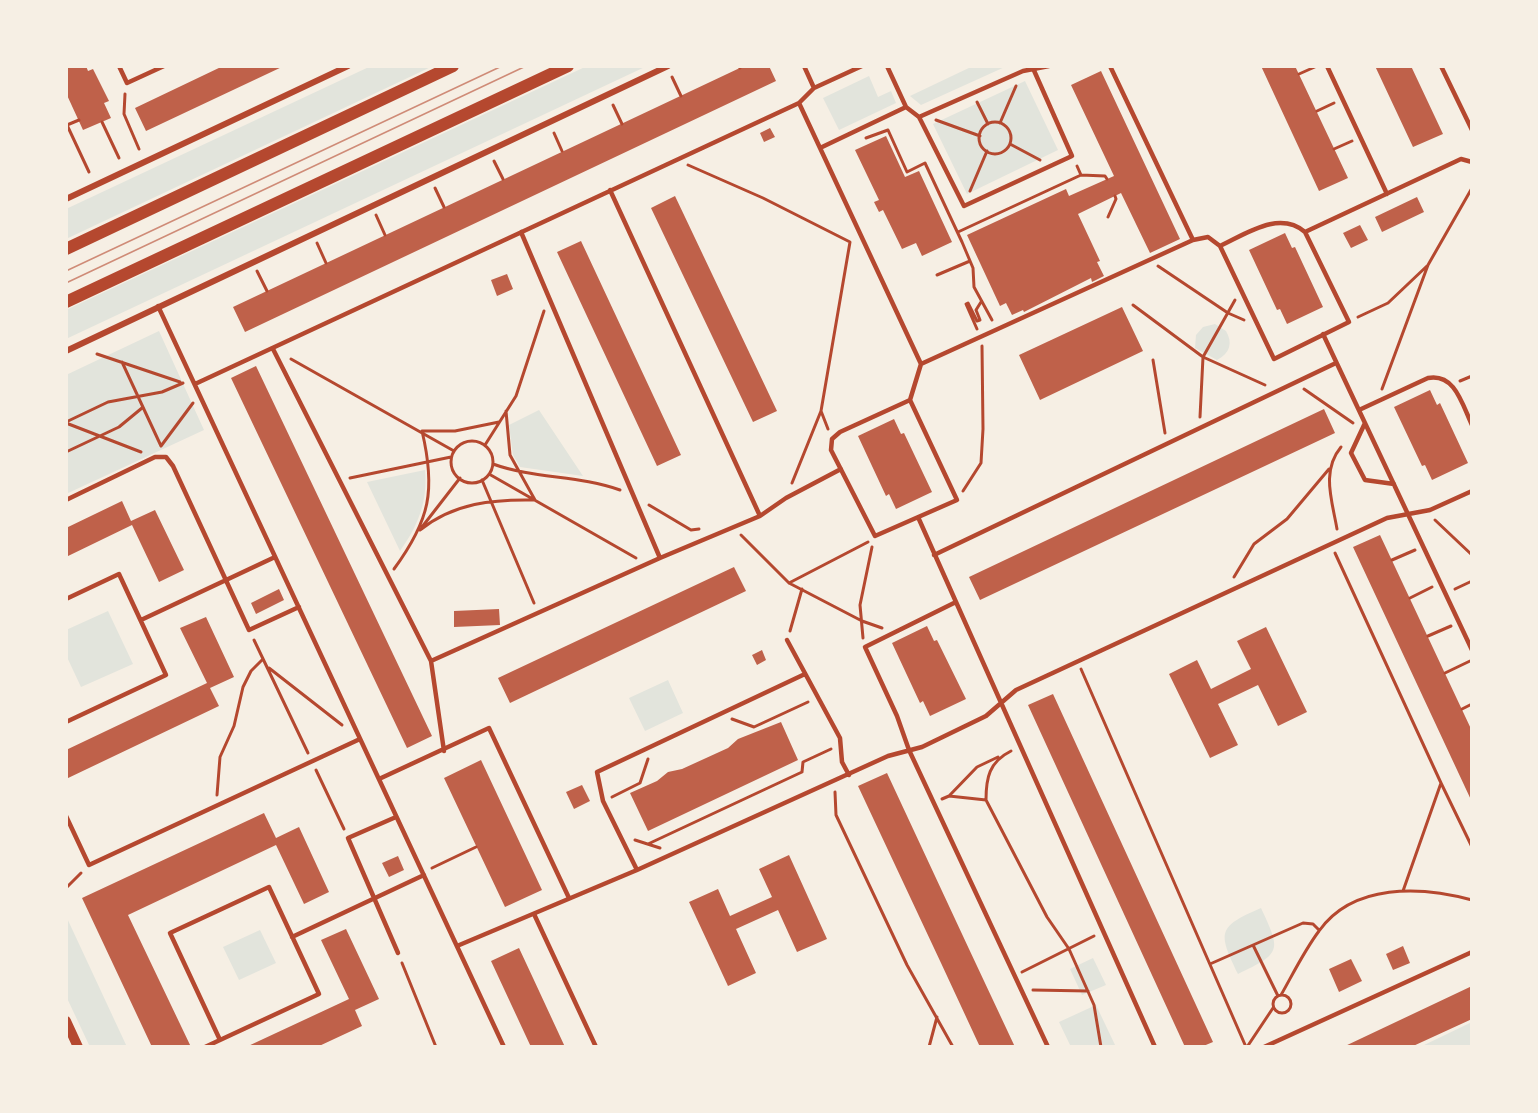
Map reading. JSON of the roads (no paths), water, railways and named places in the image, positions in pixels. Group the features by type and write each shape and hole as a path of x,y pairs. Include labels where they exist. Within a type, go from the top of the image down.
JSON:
{"main road":[{"path":"66,249 453,66"},
{"path":"66,302 568,66"}],"street":[{"path":"66,200 348,66"},
{"path":"66,351 668,66"},
{"path":"66,1021 78,1047"}],"lane":[{"path":"120,66 127,83 164,66"},
{"path":"804,66 814,88"},
{"path":"194,381 273,349 799,103 814,88 862,66"},
{"path":"887,66 906,107 922,116 964,206 1072,156 1033,68"},
{"path":"922,116 1023,71 1049,66"},
{"path":"1110,66 1193,240"},
{"path":"1327,66 1387,194"},
{"path":"1441,66 1472,130"},
{"path":"799,103 921,364 910,400 957,500 875,536 831,450 832,439 840,432 910,400"},
{"path":"820,148 906,107"},
{"path":"1305,232 1461,159 1472,162"},
{"path":"610,190 760,516"},
{"path":"921,364 1193,240 1208,237 1220,246 1274,359 1349,322 1305,232 1296,224 1274,222 1220,246"},
{"path":"521,232 660,558"},
{"path":"158,306 504,1047"},
{"path":"1323,334 1472,650"},
{"path":"273,349 431,661 444,751"},
{"path":"934,555 1336,363"},
{"path":"1359,410 1428,378 1446,378 1472,425"},
{"path":"1365,423 1352,453 1365,480 1394,484"},
{"path":"66,500 155,457 166,457 173,466 249,630 299,607"},
{"path":"431,661 646,564 760,516 786,498 840,469"},
{"path":"457,946 674,854 888,756 922,747 986,717 1016,690 1330,543 1387,518 1430,510 1472,491"},
{"path":"918,518 1155,1047"},
{"path":"141,620 275,557"},
{"path":"66,599 119,574 166,675 66,722"},
{"path":"956,602 865,647 909,750 1048,1047"},
{"path":"787,640 840,738 842,762 849,775"},
{"path":"637,870 603,801 597,772 806,674"},
{"path":"379,779 444,751 489,728 569,898"},
{"path":"66,816 89,866 360,739"},
{"path":"396,817 348,838 398,952"},
{"path":"292,937 423,874"},
{"path":"205,1047 319,994 269,887 170,933 220,1040"},
{"path":"534,914 596,1047"},
{"path":"1264,1047 1472,952"}],"tram line":[{"path":"66,271 502,66"},
{"path":"66,283 526,66"}]}
